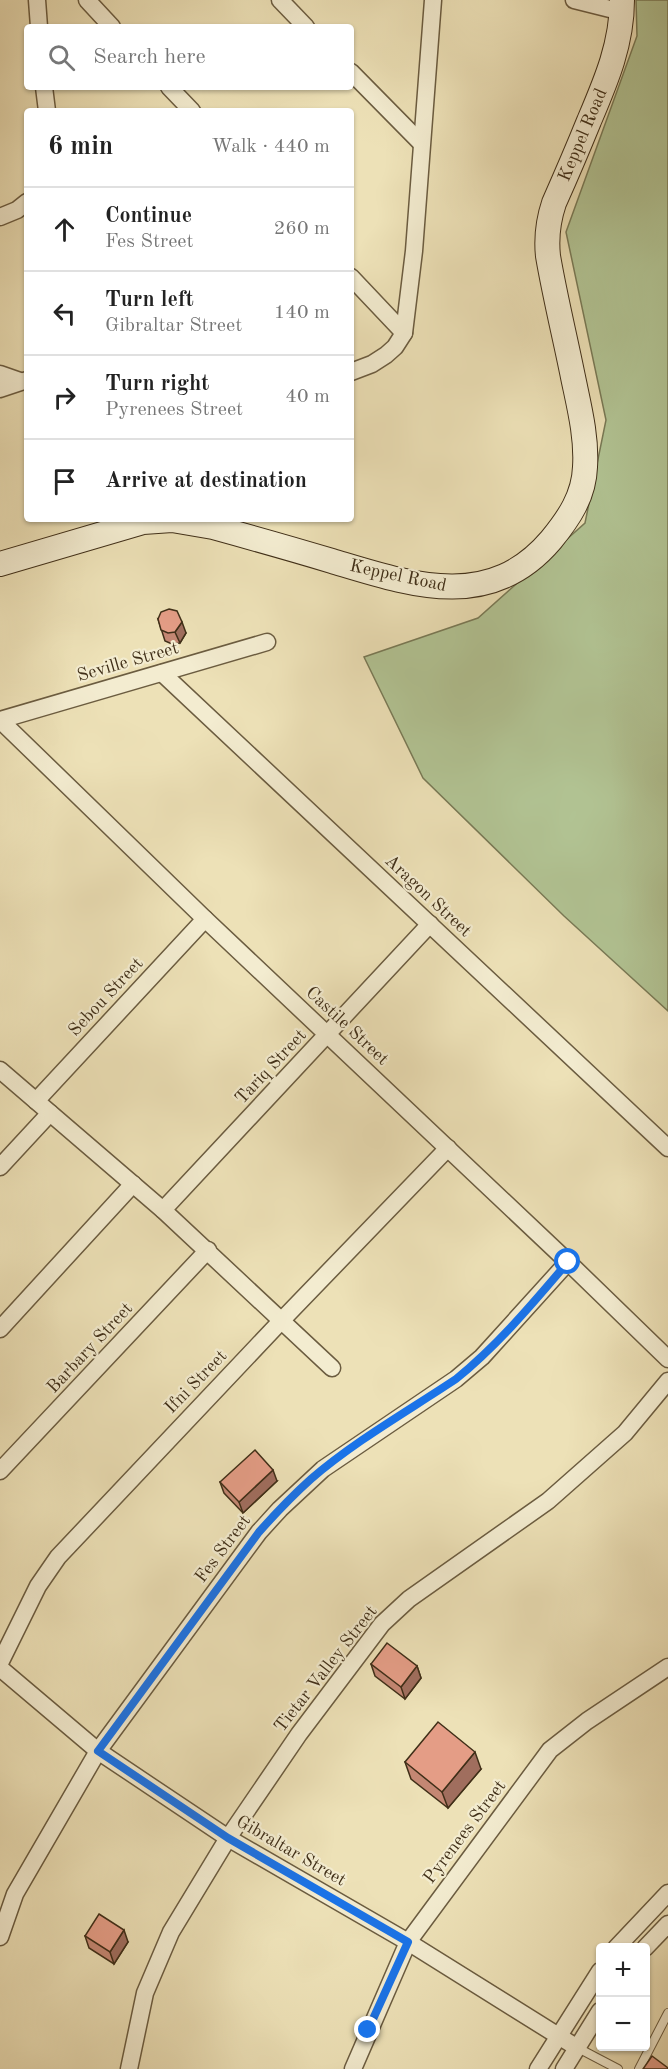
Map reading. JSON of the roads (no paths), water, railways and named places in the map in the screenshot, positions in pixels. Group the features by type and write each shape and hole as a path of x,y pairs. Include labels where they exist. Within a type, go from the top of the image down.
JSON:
{"street":[{"path":"37,0 39,24"},
{"path":"87,0 109,24"},
{"path":"280,0 303,24"},
{"path":"354,371 372,364 386,355 395,347 404,333 414,251 433,0"},
{"path":"574,0 622,6"},
{"name":"Keppel Road","path":"190,522 382,576 436,587 461,587 484,583 511,572 535,555 554,536 575,507 586,466 581,412 548,256 546,239 548,222 606,81 620,36 622,6"},
{"path":"354,75 421,143"},
{"path":"44,90 47,108"},
{"path":"173,90 189,108"},
{"path":"0,217 24,204"},
{"path":"354,281 404,333"},
{"path":"0,374 24,381"},
{"path":"0,389 24,381"},
{"name":"Keppel Road","path":"0,564 127,525 150,522"},
{"name":"Seville Street","path":"0,720 267,642"},
{"name":"Aragon Street","path":"162,673 668,1148"},
{"name":"Castile Street","path":"0,720 205,919 668,1359"},
{"name":"Sebou Street","path":"36,1101 205,919"},
{"name":"Tariq Street","path":"163,1209 430,924"},
{"path":"0,1070 163,1209 332,1368"},
{"path":"0,1167 50,1113"},
{"name":"Ifni Street","path":"0,1665 38,1586 58,1557 448,1148"},
{"path":"0,1329 133,1184"},
{"name":"Barbary Street","path":"0,1472 208,1250"},
{"name":"Fes Street","path":"0,1937 7,1890 98,1751 259,1532 280,1509 329,1464 470,1368 497,1343 568,1262"},
{"name":"Tietar Valley Street","path":"129,2069 145,1993 171,1932 228,1838 299,1734 382,1624 410,1599 548,1500 625,1433 668,1381"},
{"name":"Gibraltar Street","path":"0,1665 98,1751 228,1838 408,1942 576,2047"},
{"name":"Pyrenees Street","path":"352,2069 408,1942 550,1750 587,1721 668,1667"},
{"path":"620,1943 668,1893"},
{"path":"649,1943 668,1924"},
{"path":"538,2069 596,1977"},
{"path":"564,2069 596,2017"}],"lane":[{"path":"639,2069 668,2013"},
{"path":"576,2047 618,2069"}]}
